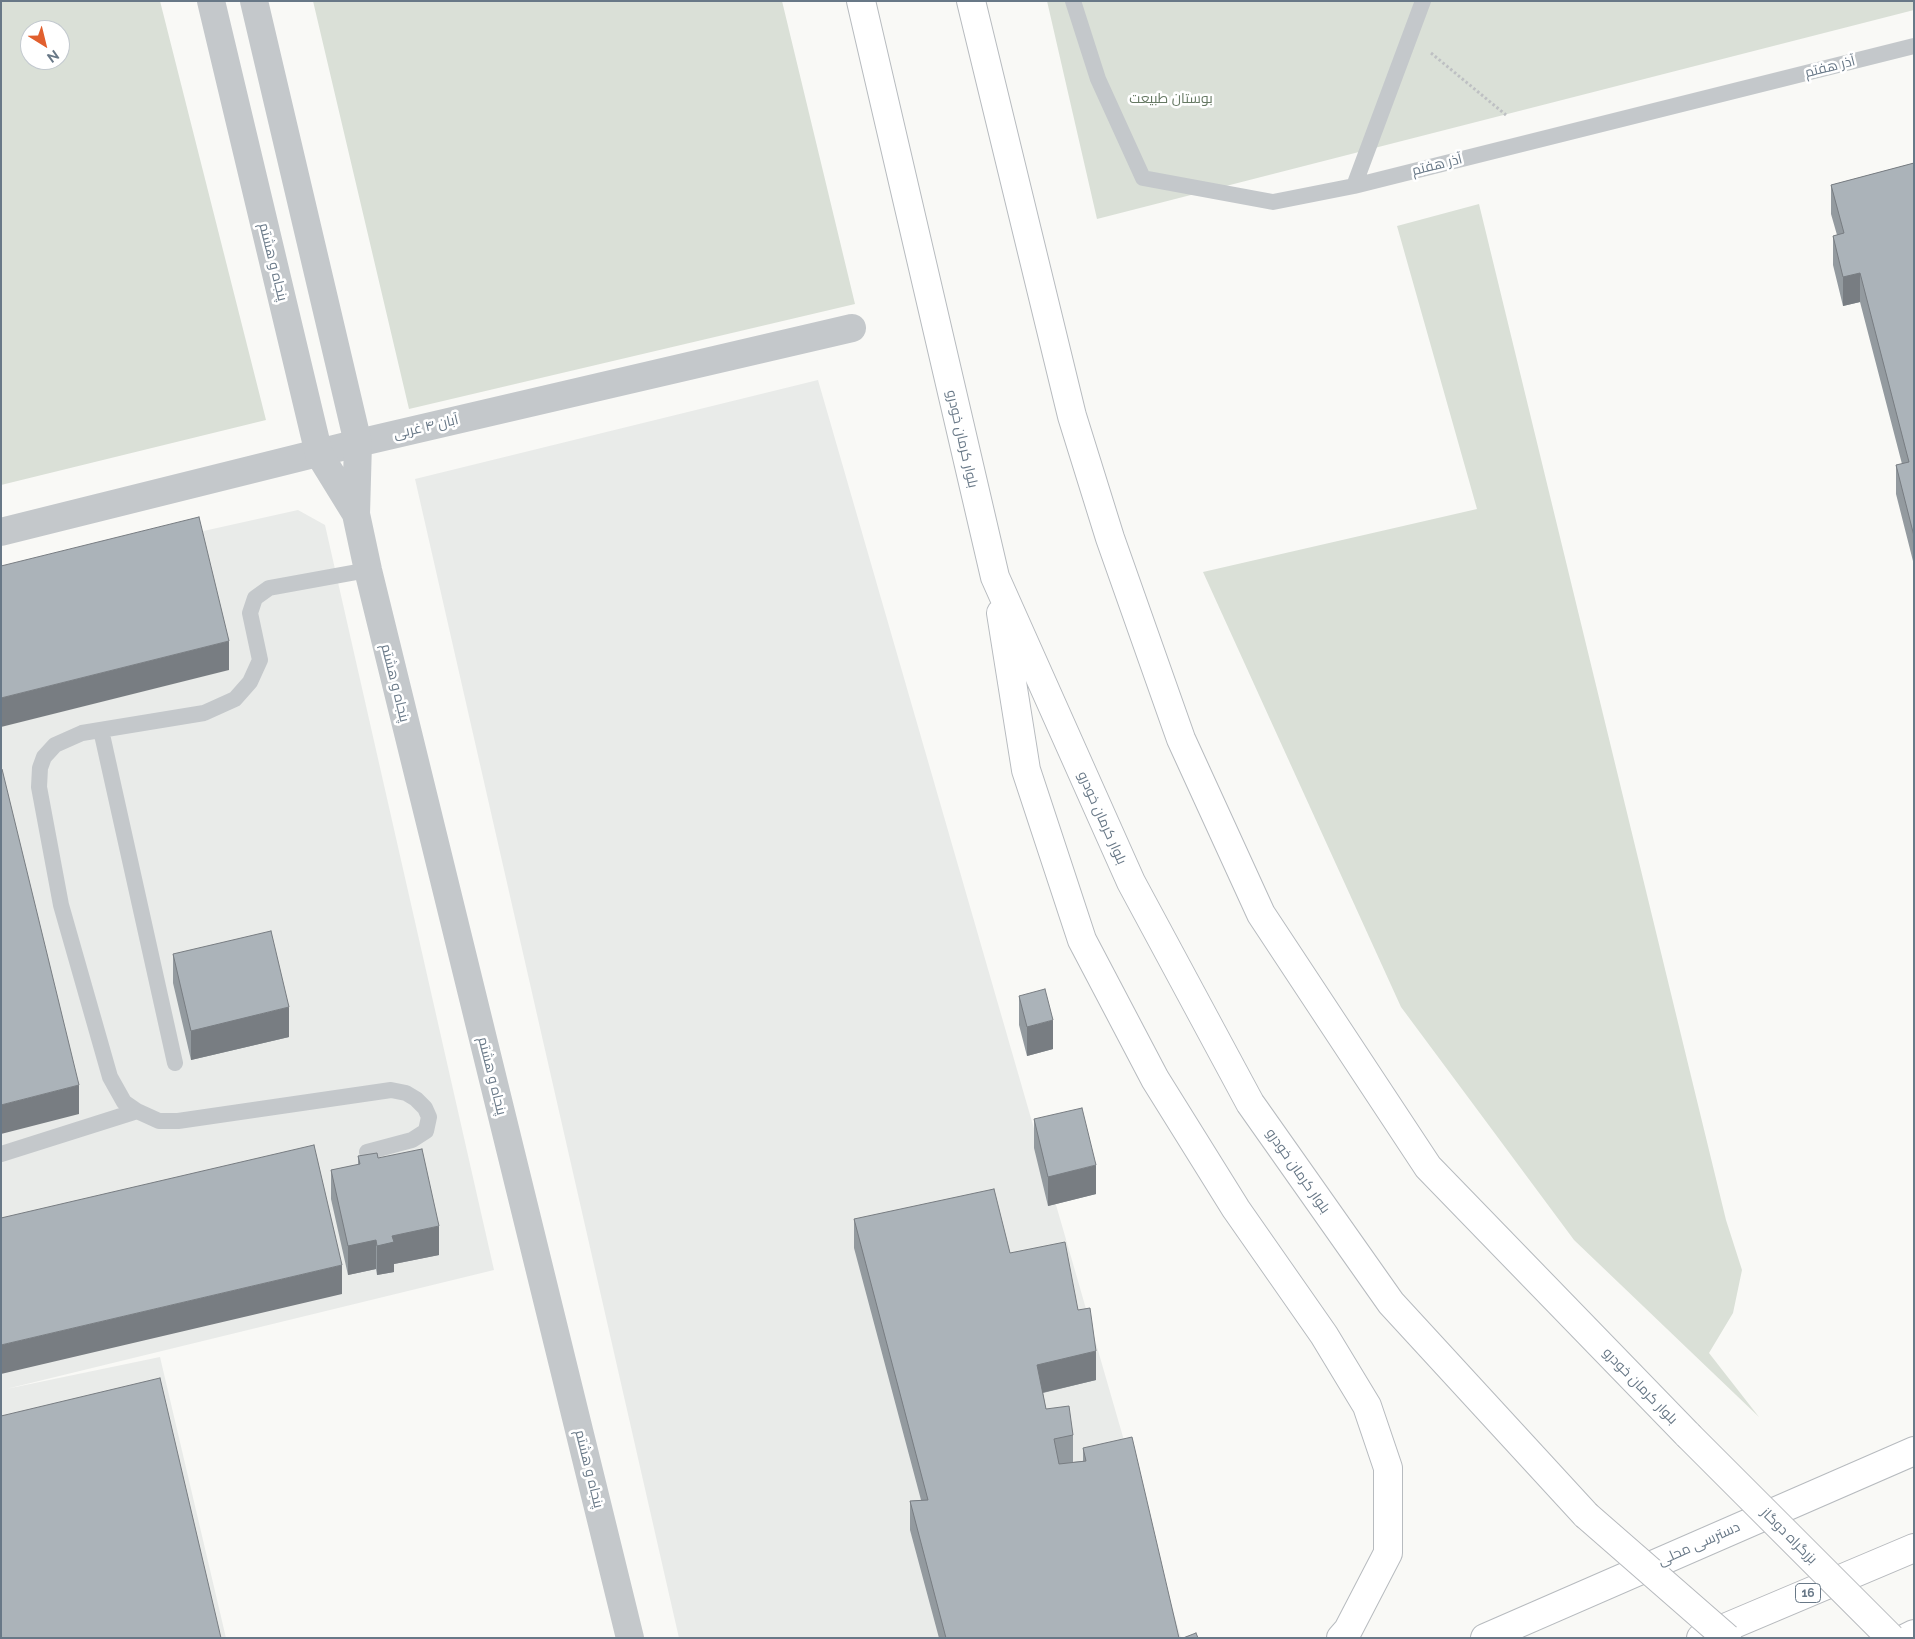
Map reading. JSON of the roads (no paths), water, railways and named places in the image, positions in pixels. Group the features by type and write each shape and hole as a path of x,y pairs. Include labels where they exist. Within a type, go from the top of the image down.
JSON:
{"main road":[{"name":"بلوار کرمان خودرو","path":"861,1 995,577 1131,882 1250,1103 1390,1303 1586,1515 1693,1608"},
{"name":"بلوار کرمان خودرو","path":"971,1 1072,416 1110,538 1181,739 1261,914 1428,1167 1688,1434"},
{"path":"995,577 1026,770 1082,940 1155,1079 1236,1209 1324,1334 1366,1406 1388,1468 1388,1553 1348,1630 1341,1638"},
{"name":"بزرگراه دوگاز","path":"1688,1434 1891,1638"},
{"name":"دسترسی محلی","path":"1485,1638 1914,1451"},
{"name":"16","path":"1702,1638 1914,1548"},
{"path":"1693,1608 1716,1638"},
{"path":"1693,1608 1727,1638"},
{"path":"1906,1638 1914,1634"}],"street":[{"name":"پنجاه و هشتم","path":"210,1 319,454 356,514"},
{"name":"پنجاه و هشتم","path":"254,1 358,443 356,514 368,570 630,1638"},
{"name":"آبان ۴ غربی","path":"1,532 358,443 852,328"}],"lane":[{"name":"آذر هفتم","path":"1073,1 1098,79 1143,178 1273,202 1354,186 1914,46"},
{"path":"1354,186 1423,1"},
{"path":"367,1152 412,1140 426,1131 429,1117 425,1108 406,1093 391,1090 178,1121 159,1122 136,1111 124,1102 110,1077 61,905 39,787 40,768 44,757 55,745 82,733 204,714 235,699 250,682 260,660 250,613 255,598 269,588 368,570"},
{"path":"101,730 174,1064"},
{"path":"1,1154 136,1111"}],"park label":[{"name":"بوستان طبیعت","path":"1171,99"}]}
